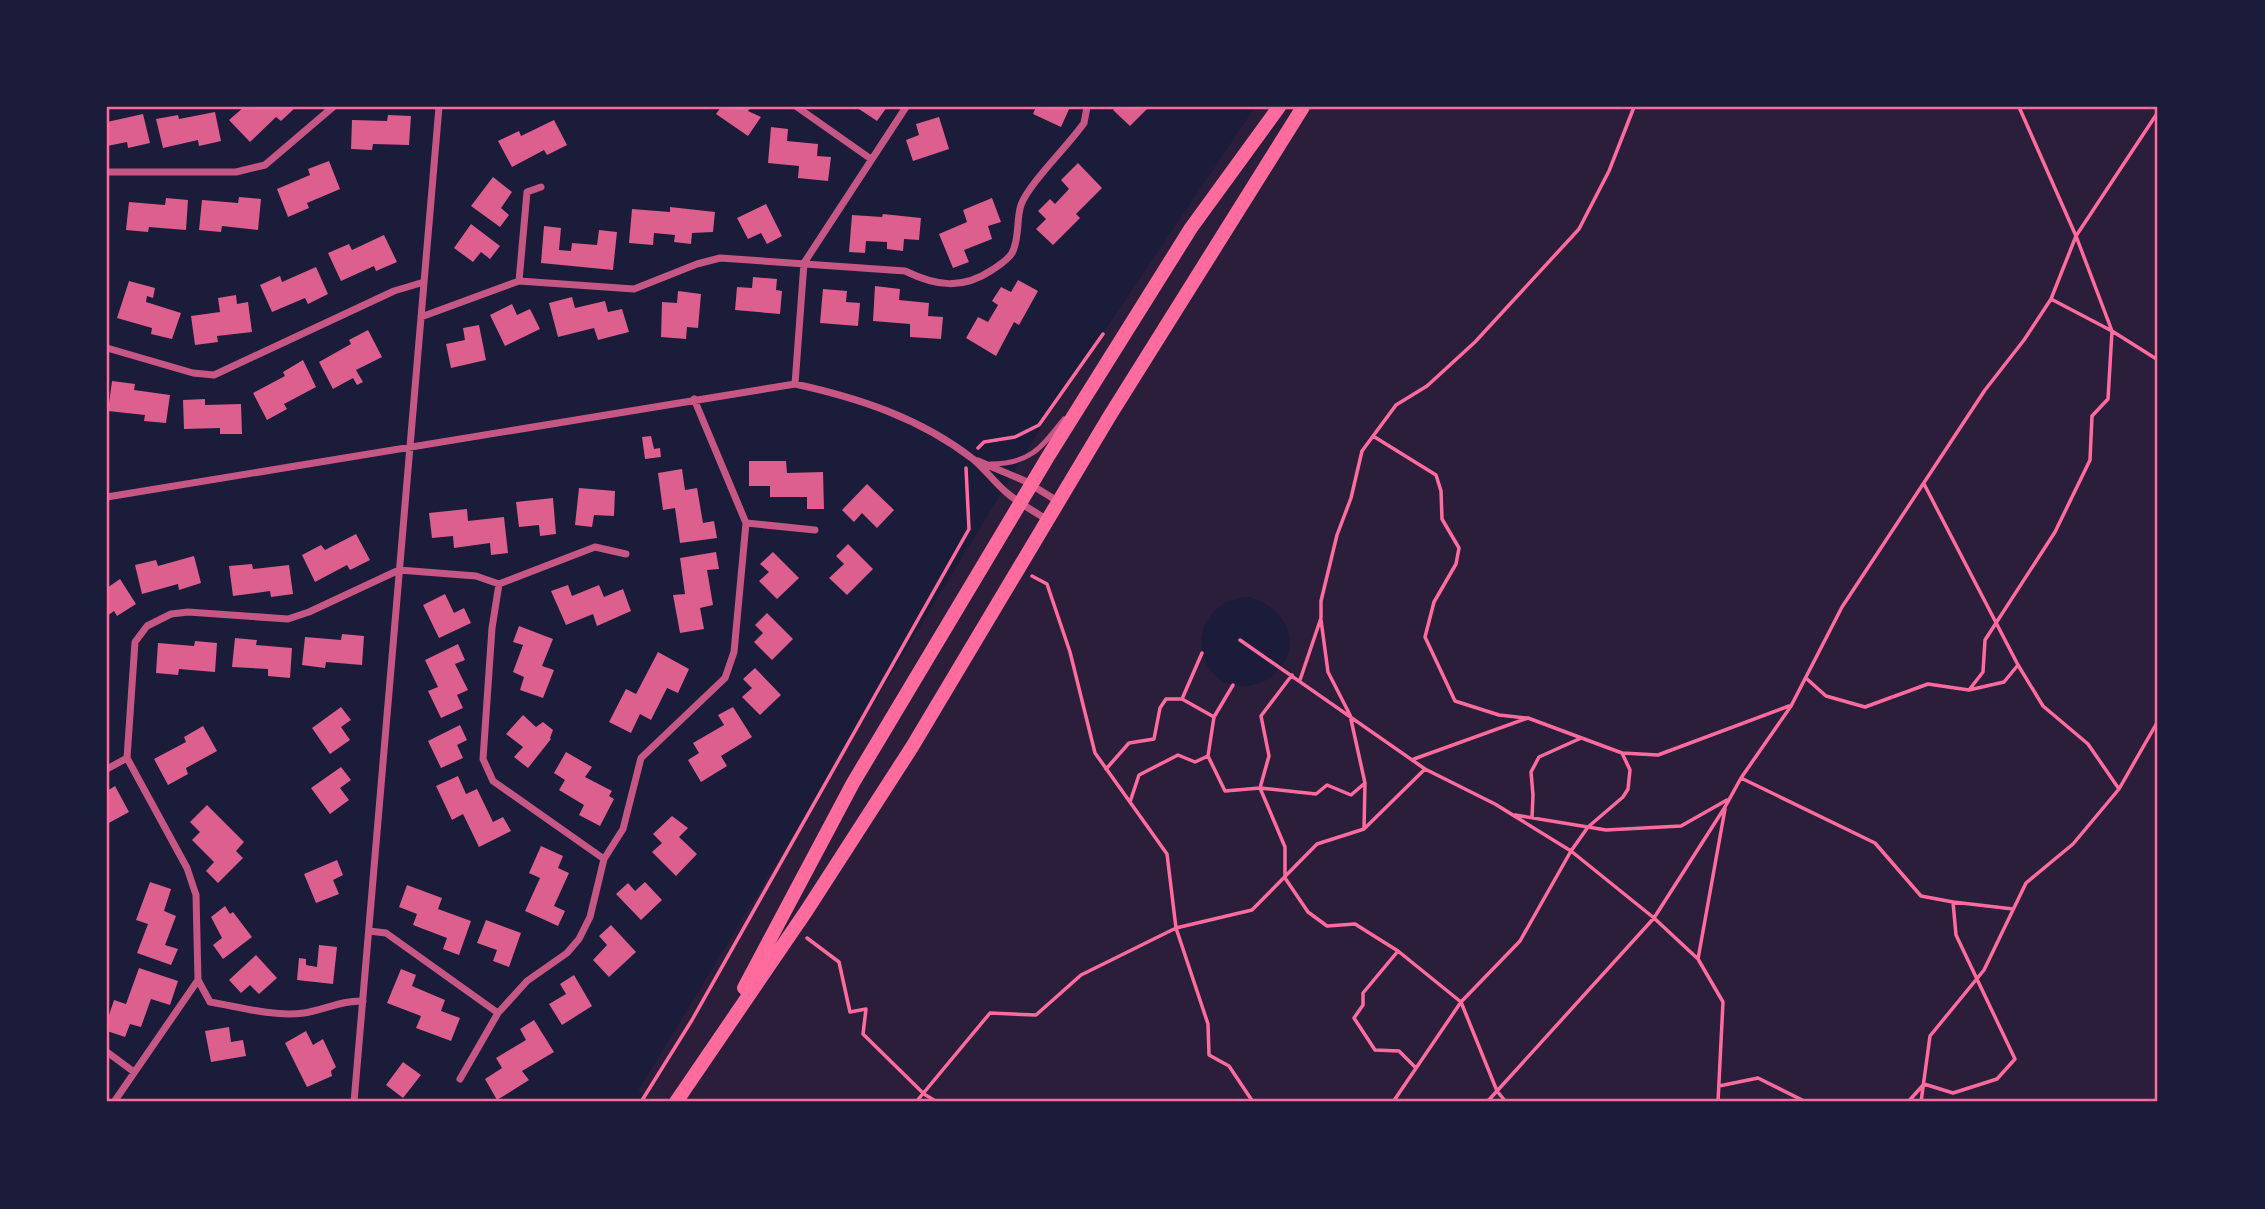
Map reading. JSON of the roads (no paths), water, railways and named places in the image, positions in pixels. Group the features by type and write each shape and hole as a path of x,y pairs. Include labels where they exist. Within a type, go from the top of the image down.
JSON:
{"main road":[{"path":"716,1042 853,783 1032,484 1191,228 1279,107"},
{"path":"676,1102 792,932 912,747 1109,417 1303,107"}],"street":[{"path":"107,172 236,172 265,165 333,107"},
{"path":"354,1102 439,107"},
{"path":"797,107 871,159"},
{"path":"796,384 804,263 906,107"},
{"path":"421,317 519,281 634,289 697,264 720,258 905,271 923,280 943,285 963,284 983,276 1012,253 1021,204 1084,123 1087,107"},
{"path":"519,281 527,192 541,187"},
{"path":"107,348 193,373 214,375 394,291 424,282"},
{"path":"107,497 796,384 883,407 929,431 971,458 1009,495 1048,520"},
{"path":"460,1079 498,1013 527,981 567,953 579,939 590,917 604,859 623,829 641,758 725,678 734,652 746,523 694,399"},
{"path":"971,458 1032,484 1059,502"},
{"path":"746,523 816,530"},
{"path":"363,1001 352,1000 303,1013 266,1012 211,1002 198,981 196,895 187,868 127,758 135,642 147,626 171,614 188,612 288,619 399,570 476,576 499,584 595,547 625,554"},
{"path":"499,584 492,628 484,760 493,781 604,859"},
{"path":"107,769 127,758"},
{"path":"369,931 386,933 498,1013"},
{"path":"114,1102 198,981"},
{"path":"107,1052 134,1072"}],"lane":[{"path":"987,464 1012,463 1034,454 1097,378"}]}
